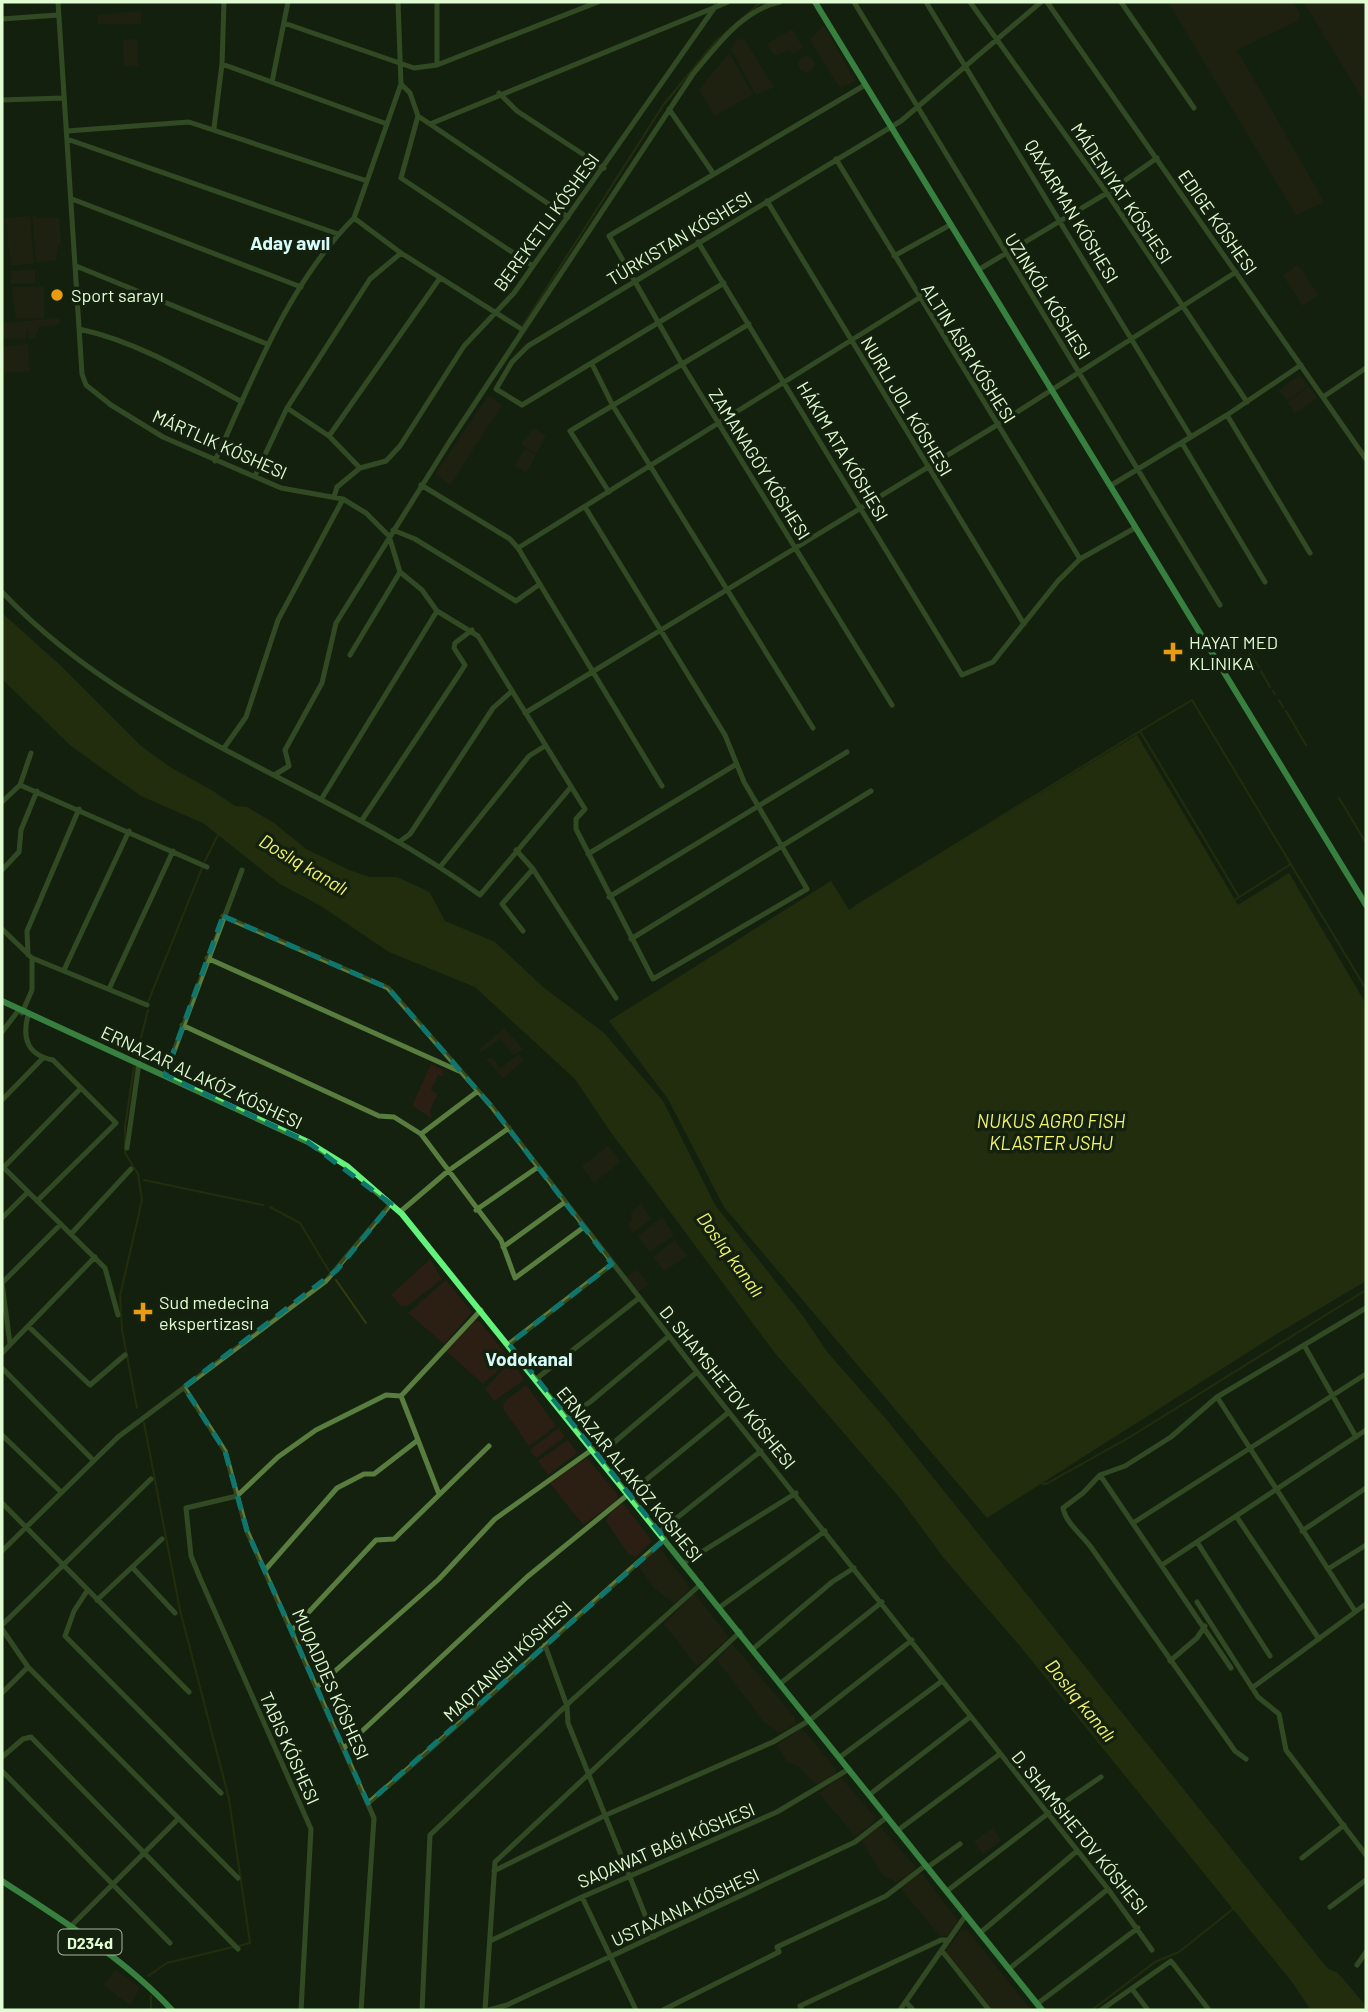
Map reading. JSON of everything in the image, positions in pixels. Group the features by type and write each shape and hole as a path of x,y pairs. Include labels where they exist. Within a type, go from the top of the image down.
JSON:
{"main road":[{"path":"815,2 1366,905"},
{"name":"ERNAZAR ALAKÓZ KÓSHESI","path":"2,1002 331,1154 400,1212 509,1344 1040,2007"},
{"name":"D234d","path":"2,1881 148,1985 172,2010"}],"street":[{"name":"MÁRTLIK KÓSHESI","path":"58,2 82,374 92,391 155,432 215,461 298,492 343,499 391,533"},
{"path":"215,128 222,64 224,2"},
{"path":"272,82 288,2"},
{"path":"215,461 267,344 301,287 338,234 354,218 401,84 398,2"},
{"path":"436,2 437,65"},
{"path":"284,23 414,68 437,65 598,2"},
{"path":"430,124 499,93 728,2"},
{"path":"276,774 289,766 285,750 322,683 336,623 421,485 669,108 725,37 758,9 780,2"},
{"path":"853,2 1220,606"},
{"name":"QAXARMAN KÓSHESI","path":"926,2 1062,220 1191,437"},
{"name":"MÁDENIYAT KÓSHESI","path":"970,2 1107,193 1247,402"},
{"name":"TÚRKISTAN KÓSHESI","path":"592,364 522,405 496,389 512,362 528,346 890,127 917,108 1041,2"},
{"name":"EDIGE KÓSHESI","path":"1047,2 1366,458"},
{"path":"1121,2 1194,108"},
{"name":"BEREKETLI KÓSHESI","path":"334,496 337,487 359,468 386,461 393,455 464,346 494,311 514,293 715,7"},
{"path":"2,19 58,15"},
{"path":"222,64 387,124"},
{"path":"401,84 410,93 418,116 401,178 533,266"},
{"path":"669,108 713,173 865,85"},
{"path":"499,93 517,111 604,167"},
{"path":"2,100 64,98"},
{"path":"418,116 568,217"},
{"path":"67,131 188,122 215,128 367,181"},
{"path":"67,139 338,234"},
{"path":"978,270 1107,193 1157,158"},
{"path":"836,159 1080,559"},
{"name":"ZAMANAGÓY KÓSHESI","path":"713,173 609,236 682,365 892,705"},
{"path":"72,199 301,287"},
{"path":"767,201 1024,624 1080,559 1135,528"},
{"path":"354,218 401,253 523,330"},
{"path":"894,256 950,225"},
{"name":"HÁKIM ATA KÓSHESI","path":"698,242 962,675 993,662 1024,624"},
{"path":"255,476 287,408 370,279 401,253"},
{"path":"76,266 267,344"},
{"path":"525,713 796,550 1183,309 1236,272"},
{"path":"329,436 440,278"},
{"path":"724,283 592,364 612,406 813,728"},
{"path":"518,548 919,298"},
{"path":"609,492 570,431 749,324"},
{"path":"79,329 100,334 192,375 242,402"},
{"path":"517,339 528,346"},
{"path":"1110,486 1227,415 1301,365"},
{"path":"1323,397 1364,369 1366,376"},
{"path":"287,408 329,436 359,468"},
{"path":"1227,415 1310,553"},
{"path":"1182,443 1265,582"},
{"path":"421,485 510,539 518,548 662,786"},
{"path":"224,748 246,717 278,620 343,499"},
{"path":"391,533 400,572 422,590 437,611 472,629 585,809 576,819 576,829 653,979 807,889 734,765 725,735 585,507"},
{"path":"391,533 415,539 516,601 540,583"},
{"path":"350,655 400,572"},
{"path":"2,592 45,634 178,724 248,764 276,774 362,820 440,867 480,895 570,787"},
{"path":"322,799 437,611"},
{"path":"362,820 465,665 455,643 472,629"},
{"path":"399,842 410,834 493,708 512,691"},
{"path":"440,867 529,756 545,746"},
{"path":"609,897 847,752"},
{"path":"2,802 20,785 31,753"},
{"path":"588,854 734,765"},
{"path":"20,785 207,867"},
{"path":"631,939 871,791"},
{"path":"2,870 19,852 21,830 37,792"},
{"path":"37,1201 116,1123 53,1060 43,1058 29,1045 23,1033 23,1013 32,990 27,931 79,809"},
{"path":"64,970 129,831"},
{"path":"516,850 533,869 616,998"},
{"path":"109,989 173,851"},
{"path":"523,931 502,904 533,869"},
{"path":"165,1075 242,870"},
{"name":"D. SHAMSHETOV KÓSHESI","path":"223,916 388,988 509,1128 697,1373 796,1493 1046,1815 1108,1889 1152,1950"},
{"path":"2,929 30,956 147,1005"},
{"path":"207,958 463,1073"},
{"path":"2,1032 23,1013"},
{"path":"182,1025 379,1116 394,1117 421,1134 503,1247 515,1278 584,1227"},
{"path":"2,1100 43,1058"},
{"path":"127,1148 139,1063"},
{"path":"81,1088 3,1167 105,1268 118,1315"},
{"path":"421,1134 478,1091"},
{"path":"400,1212 448,1171 509,1128"},
{"path":"476,1210 538,1167"},
{"path":"71,1234 131,1169"},
{"path":"2,1218 28,1192"},
{"path":"503,1247 565,1202"},
{"path":"2,1551 93,1460 133,1425 326,1281 391,1204"},
{"path":"10,1344 2,1283 61,1224"},
{"path":"2,1353 95,1257"},
{"path":"509,1344 612,1264"},
{"path":"536,1379 639,1298"},
{"path":"1246,1759 1236,1751 1170,1661 1086,1539 1065,1520 1063,1508 1083,1493 1100,1475 1125,1466 1153,1450 1217,1397 1366,1308"},
{"path":"401,1396 481,1310"},
{"path":"28,1326 90,1385 125,1355"},
{"path":"567,1417 590,1402 668,1336"},
{"path":"1304,1345 1356,1437"},
{"path":"2,1368 93,1460"},
{"path":"598,1456 697,1373"},
{"path":"1133,1523 1366,1374"},
{"name":"MUQADDES KÓSHESI","path":"184,1387 225,1451 247,1531 374,1818 361,2010"},
{"path":"301,2010 311,1829 191,1556 186,1508 237,1496 278,1457 316,1430 386,1395 401,1396"},
{"path":"401,1396 439,1494"},
{"path":"1217,1397 1355,1611"},
{"path":"344,1748 527,1577 729,1412"},
{"path":"1162,1565 1366,1430"},
{"path":"2,1435 61,1492"},
{"path":"265,1570 337,1488 364,1474 374,1474 418,1440"},
{"path":"292,1630 376,1540 394,1539 489,1446"},
{"path":"317,1687 439,1579 495,1519 593,1449"},
{"path":"659,1532 761,1451"},
{"path":"1100,1475 1231,1668"},
{"path":"151,1479 2,1627 28,1667 238,1878"},
{"path":"1302,1531 1366,1488"},
{"path":"684,1563 796,1493"},
{"path":"2,1503 189,1692"},
{"path":"1236,1516 1319,1639"},
{"path":"720,1607 825,1531"},
{"path":"97,1600 162,1539"},
{"path":"368,1803 459,1726 545,1645 665,1539"},
{"path":"1197,1542 1270,1656"},
{"path":"1328,1569 1366,1545"},
{"path":"132,1567 175,1613"},
{"path":"753,1649 832,1582 854,1568"},
{"path":"422,2010 432,1855 430,1842 435,1828 701,1584"},
{"path":"88,1591 74,1611 65,1636 220,1793"},
{"path":"781,1684 882,1602"},
{"path":"1196,1602 1258,1698 1279,1714 1286,1749 1366,1855"},
{"path":"1252,1688 1366,1604"},
{"path":"1170,1661 1209,1621"},
{"path":"487,2010 495,1862 740,1632"},
{"path":"494,1871 606,1815 773,1742 810,1720 912,1640"},
{"path":"545,1645 566,1706 568,1723 654,1937"},
{"path":"2,1693 28,1667"},
{"path":"840,1757 942,1681"},
{"path":"869,1795 970,1717"},
{"path":"2,1757 23,1739 31,1737 238,1949"},
{"path":"897,1831 1000,1754"},
{"path":"490,1941 582,1896 777,1812 849,1769"},
{"path":"2,1772 170,1943"},
{"path":"947,1891 1046,1815 1101,1777"},
{"name":"USTAXANA KÓSHESI","path":"487,2010 610,1958 855,1842 887,1817"},
{"path":"69,1928 178,1819"},
{"path":"1302,1857 1344,1825"},
{"path":"663,2010 779,1952 777,1947 886,1896 960,1844"},
{"path":"980,1933 1077,1851"},
{"path":"1330,1907 1366,1880"},
{"path":"1009,1969 1108,1889"},
{"path":"582,1896 636,2010"},
{"path":"900,2010 966,1916"},
{"path":"1040,2007 1138,1928"},
{"path":"802,2010 800,2006 941,1940 949,1940"},
{"path":"942,1951 989,2010"},
{"path":"1357,1965 1366,1952"},
{"path":"1101,2010 1171,1961 1209,2010"},
{"path":"1132,1989 1148,2010"},
{"path":"906,2002 913,2010"}],"highlighted area":[{"path":"223,916 388,988 492,1107 612,1264 509,1344 665,1539 368,1803 247,1531 225,1451 184,1387 337,1270 391,1204 308,1142 165,1075"}],"shaded area":[{"path":"1168,2 1293,2 1300,14 1299,20 1237,50 1324,202 1296,215"},
{"path":"1303,2 1366,2 1366,104 1311,14"},
{"path":"141,11 141,24 98,24 97,15"},
{"path":"825,27 855,81 842,87 838,85 810,40"},
{"path":"792,29 803,48 793,53 790,49 775,56 767,44"},
{"path":"137,39 138,66 124,66 123,40"},
{"path":"744,39 774,87 756,95 731,49 736,40"},
{"path":"729,53 753,94 715,116 699,90"},
{"path":"806,56 814,64 806,72 798,64"},
{"path":"32,215 39,218 59,218 61,245 58,245 56,260 36,263"},
{"path":"30,216 34,263 11,266 5,218"},
{"path":"1298,265 1318,295 1303,306 1283,275"},
{"path":"35,270 35,283 11,284 10,271"},
{"path":"12,287 44,287 44,318 16,319"},
{"path":"60,318 59,324 39,327 35,338 29,339 28,328 25,339 2,338 2,323"},
{"path":"28,344 30,371 2,373 2,347"},
{"path":"1300,375 1308,386 1287,401 1279,390"},
{"path":"1309,387 1317,398 1295,413 1287,402"},
{"path":"488,396 502,405 450,485 435,474"},
{"path":"534,428 546,436 536,454 521,444"},
{"path":"525,449 536,455 526,473 515,465"},
{"path":"504,1028 523,1049 514,1055 500,1039 481,1052 479,1050"},
{"path":"519,1054 524,1060 503,1078 486,1059 492,1057 500,1068"},
{"path":"431,1064 447,1072 442,1071 444,1077 438,1075 431,1090 438,1094 430,1110 432,1118 412,1106"},
{"path":"608,1146 621,1162 594,1183 582,1166"},
{"path":"641,1204 651,1219 633,1233 628,1226 632,1220 631,1213"},
{"path":"662,1217 674,1235 649,1252 638,1236"},
{"path":"675,1240 687,1256 664,1271 653,1257"},
{"path":"430,1259 442,1279 407,1306 401,1306 391,1295"},
{"path":"637,1270 648,1284 638,1292 626,1277"},
{"path":"446,1280 472,1312 444,1344 408,1313"},
{"path":"474,1320 480,1322 508,1357 507,1362 483,1384 446,1351"},
{"path":"513,1362 524,1380 494,1401 485,1389"},
{"path":"526,1385 556,1426 529,1446 503,1409 504,1402"},
{"path":"559,1428 565,1437 536,1458 530,1451 532,1448"},
{"path":"568,1440 577,1453 548,1475 538,1461"},
{"path":"587,1458 618,1495 616,1501 583,1525 549,1482"},
{"path":"623,1503 652,1541 636,1557 629,1555 606,1521 612,1510"},
{"path":"659,1547 690,1588 675,1604 654,1588 637,1564"},
{"path":"694,1593 727,1635 727,1639 697,1666 664,1624"},
{"path":"732,1644 795,1718 795,1724 780,1733 764,1722 717,1660"},
{"path":"802,1728 836,1769 836,1774 821,1785 798,1766 788,1763 777,1745"},
{"path":"840,1777 875,1817 870,1826 855,1836 819,1793"},
{"path":"879,1825 915,1866 913,1872 896,1882 883,1875 861,1840"},
{"path":"993,1828 1001,1840 983,1854 974,1841"},
{"path":"918,1873 923,1875 958,1921 949,1936 940,1936 901,1888"},
{"path":"961,1930 969,1932 1031,2010 993,2010 946,1952"},
{"path":"115,1970 140,1988 130,2005 104,1986"}],"water":[{"name":"Doslıq kanalı","path":"2,613 60,665 141,746 170,767 235,806 247,807 274,823 306,849 349,870 370,877 397,877 430,893 445,921 495,942 543,987 604,1033 663,1101 715,1205 803,1316 828,1353 886,1419 1328,1969 1338,1973 1366,2006 1366,2010 1311,2010 1292,1982 1020,1646 943,1557 899,1497 775,1353 610,1131 575,1079 475,987 389,952 321,906 280,884 203,823 141,796 71,746 2,679"},
{"name":"NUKUS AGRO FISH KLASTER JSHJ","path":"1137,735 1238,905 1289,873 1366,1004 1366,1281 1275,1335 987,1518 724,1207 668,1099 609,1021 831,881 849,910"}],"waterway":[{"path":"523,325 664,104 716,41 761,2"},
{"path":"1250,654 1259,667"},
{"path":"1261,671 1270,687"},
{"path":"1140,731 1192,700 1366,989"},
{"path":"1279,700 1283,707"},
{"path":"1286,711 1306,745"},
{"path":"856,906 1140,731 1239,897"},
{"path":"1339,798 1366,843"},
{"path":"205,861 218,835"},
{"path":"1233,901 1291,864"},
{"path":"148,1002 202,868"},
{"path":"137,1054 148,1010"},
{"path":"134,1067 125,1127 125,1153 138,1174 142,1200 120,1296 122,1330 137,1408"},
{"path":"144,1180 263,1205"},
{"path":"270,1207 300,1223 329,1271"},
{"path":"336,1280 366,1323"},
{"path":"1040,1483 1046,1484 1130,1437 1366,1290"},
{"path":"144,1423 180,1610 229,1799 250,1943 239,1946"},
{"path":"1092,2010 1155,1962 1179,1952 1233,1909"},
{"path":"148,1976 167,1963 233,1947"},
{"path":"151,1996 151,2010"}],"place":[{"name":"Sport sarayı","path":"57,295"},
{"name":"HAYAT MED KLINIKA","path":"1173,652"},
{"name":"Sud medecina ekspertizası","path":"143,1312"}],"district":[{"name":"Aday awıl","path":"290,242"},
{"name":"Vodokanal","path":"529,1358"}]}
